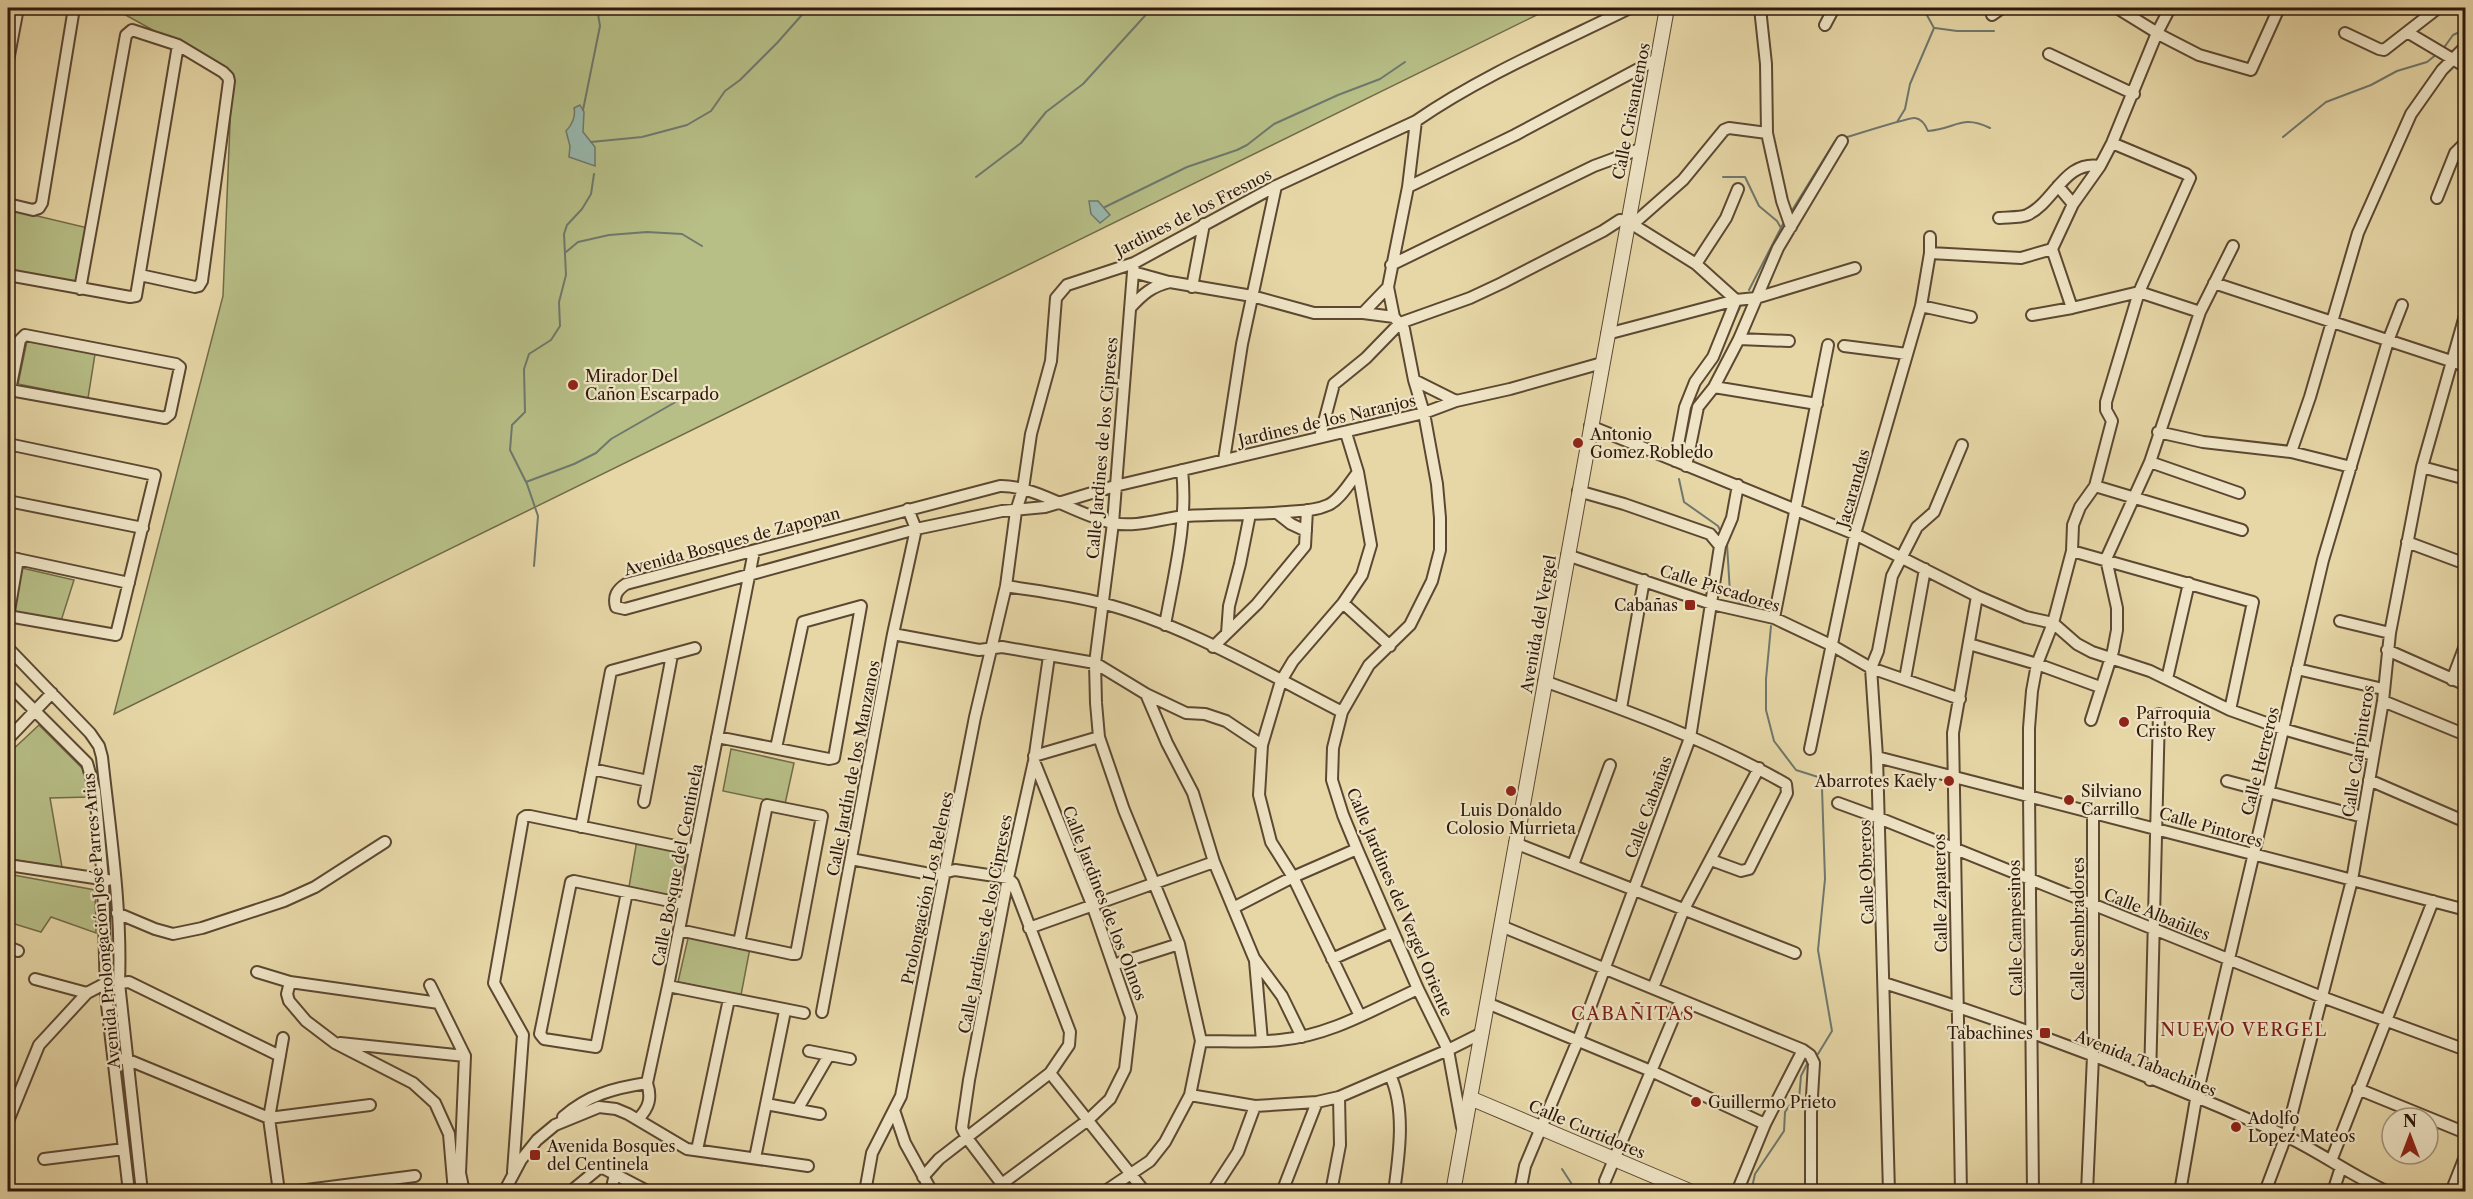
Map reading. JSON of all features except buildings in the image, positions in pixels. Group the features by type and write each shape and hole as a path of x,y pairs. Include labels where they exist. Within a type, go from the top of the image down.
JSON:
{"street":[{"path":"8,61 18,8"},
{"path":"8,204 33,210 39,208 42,203 74,8"},
{"name":"Jardines de los Fresnos","path":"1006,586 1016,511 1023,489 1031,434 1051,361 1056,298 1068,285 1134,267 1204,224 1276,186 1416,121 1435,108 1503,71 1630,8"},
{"name":"Calle Crisantemos","path":"1630,223 1640,149 1667,8"},
{"path":"1760,8 1766,64 1767,133 1782,201 1791,227"},
{"path":"1825,25 1834,8"},
{"path":"1992,15 2002,8"},
{"path":"2117,8 2199,55 2251,70 2279,8"},
{"path":"2072,308 2052,249 2073,204 2100,166 2112,143 2134,94 2157,33 2170,8"},
{"path":"2345,33 2382,50 2438,8"},
{"path":"80,288 126,35 132,30 178,45 223,72 229,81 200,286 195,287 140,275"},
{"path":"2407,32 2450,60 2466,67"},
{"path":"8,275 130,297 136,296 178,45"},
{"path":"2291,452 2310,398 2358,233 2411,114 2450,60 2466,46"},
{"path":"2049,54 2134,94"},
{"path":"1408,187 1515,135 1657,59"},
{"name":"Calle Jardines del Vergel Oriente","path":"1416,121 1408,187 1388,287 1397,320 1404,329 1414,380 1424,413 1437,484 1440,550 1432,580 1410,625 1369,665 1342,712 1333,748 1332,780 1357,849 1418,989 1448,1050 1463,1133"},
{"path":"1630,223 1683,180 1724,130 1729,128 1767,133"},
{"path":"1680,463 1698,407 1714,387 1739,339 1778,248 1842,141"},
{"path":"2437,198 2455,153 2466,142"},
{"path":"2112,143 2186,174 2190,178 2139,292"},
{"path":"1391,265 1594,166 1640,149"},
{"path":"1999,218 2026,216 2073,172 2084,165 2100,166"},
{"path":"1224,460 1252,296 1276,186"},
{"path":"2058,186 2073,204"},
{"path":"1696,264 1726,218 1738,189"},
{"path":"1134,267 1170,282 1252,296 1314,313 1363,313 1397,320 1470,298 1603,231 1615,222 1630,223 1696,264 1736,300"},
{"name":"Avenida del Vergel","path":"1453,1191 1606,334 1630,223"},
{"path":"1192,287 1204,224"},
{"name":"Jacarandas","path":"1810,749 1856,534 1921,306 1930,253 1930,237"},
{"path":"2091,720 2117,630 2117,608 2106,559 2150,462 2158,432 2200,312 2233,246"},
{"path":"1930,253 2021,258 2052,249"},
{"name":"Calle Jardines de los Cipreses","path":"1134,267 1113,523 1095,663 1099,737 1124,810 1179,944 1201,1041"},
{"path":"1606,334 1736,300 1756,298 1855,268"},
{"path":"1130,308 1145,292 1156,285 1170,282"},
{"path":"2214,284 2466,366"},
{"path":"1363,313 1388,287"},
{"path":"2032,315 2139,292 2200,312"},
{"name":"Calle Campesinos","path":"2033,1191 2029,795 2029,728 2032,691 2037,664 2053,623 2072,551 2073,525 2080,507 2095,486 2109,437 2112,421 2106,410 2106,402 2139,292"},
{"path":"1680,463 1688,399 1695,382 1713,357 1736,300"},
{"name":"Calle Herreros","path":"2180,1191 2196,1099 2323,560 2388,341 2402,305"},
{"path":"1921,306 1971,317"},
{"name":"Calle Carpinteros","path":"2265,1191 2286,1136 2352,880 2383,695 2387,650 2422,466 2466,312"},
{"path":"1320,437 1334,384 1366,358 1397,320"},
{"path":"25,335 180,367 170,414 165,418 9,390 20,340 25,335"},
{"path":"1739,339 1789,341"},
{"path":"1774,618 1828,345"},
{"path":"1844,346 1907,354"},
{"name":"Jardines de los Naranjos","path":"1016,511 1035,509 1115,486 1320,437 1346,433 1424,413 1456,401 1510,389 1602,363"},
{"path":"1414,380 1456,401"},
{"path":"1714,387 1817,404"},
{"path":"1590,426 1856,534 1977,596 2026,617 2053,623 2077,644 2092,652 2150,671 2230,710 2283,729 2373,755"},
{"path":"2158,432 2203,442 2291,452 2351,467"},
{"path":"1346,433 1358,472 1371,545 1362,576 1343,603 1293,661 1281,681 1262,745 1259,795 1271,842 1293,878 1360,1016"},
{"path":"8,444 154,475 143,528 116,635 8,617 13,558 129,583"},
{"name":"Calle Obreros","path":"1890,1191 1877,757 1871,668 1878,651 1892,576 1917,527 1934,512 1962,445"},
{"path":"2150,462 2239,493"},
{"path":"2422,466 2466,479"},
{"path":"1165,626 1184,517 1185,495 1182,470"},
{"path":"916,529 908,509 1000,486 1023,489 1113,523 1124,525 1184,517 1307,510 1335,501 1358,472"},
{"name":"Calle Cabañas","path":"1520,1191 1525,1166 1578,1040 1690,738 1720,546 1732,518 1738,485"},
{"path":"2095,486 2242,530"},
{"path":"1578,491 1624,504 1710,534 1720,546"},
{"path":"8,501 143,528"},
{"name":"Avenida Bosques de Zapopan","path":"908,509 626,584 616,594 616,608 625,609 916,529 1016,511"},
{"path":"1213,647 1257,604 1305,546 1307,510"},
{"path":"1277,513 1291,524 1306,531"},
{"path":"1227,633 1229,606 1250,514"},
{"name":"Calle Jardín de los Manzanos","path":"822,1012 893,634 916,529"},
{"path":"2407,542 2466,564"},
{"name":"Calle Bosque del Centinela","path":"638,1119 645,1112 649,1102 650,1092 647,1083 754,551"},
{"path":"2072,551 2253,602 2230,710"},
{"name":"Calle Piscadores","path":"1567,555 1712,604 1774,618 1833,646 1871,668 1960,699"},
{"path":"1905,679 1925,569"},
{"path":"1621,708 1644,580"},
{"path":"2167,679 2189,583"},
{"path":"1006,586 1101,603 1165,626 1213,647 1342,712"},
{"name":"Prolongación Los Belenes","path":"865,1191 872,1153 901,1096 975,717 993,649 1006,586"},
{"name":"Calle Zapateros","path":"1960,1191 1953,733 1977,596"},
{"path":"1343,603 1390,646"},
{"path":"717,737 829,759 834,758 861,606 803,622 776,748"},
{"path":"2340,621 2390,633"},
{"path":"893,634 980,650 1002,647 1095,663 1146,694 1186,713 1205,714 1226,721 1262,745"},
{"path":"2452,680 2466,643"},
{"path":"1969,644 2037,664 2100,687"},
{"name":"Avenida Prolongación José Parres Arias","path":"8,648 90,733 99,746 102,757 120,949 119,983 126,1059 142,1191"},
{"path":"582,827 611,672 695,648"},
{"path":"2387,650 2466,685"},
{"path":"644,802 672,655"},
{"name":"Calle Jardines de los Cipreses","path":"967,1138 962,1128 969,1080 1008,878 1034,759 1049,656"},
{"path":"2297,669 2383,695 2466,735"},
{"path":"1544,681 1621,708 1759,768 1786,784 1788,787 1749,869 1741,871 1710,860"},
{"name":"Avenida Prolongación José Parres Arias","path":"8,684 87,763 95,790 103,880 106,983 129,1191"},
{"path":"8,739 52,693"},
{"path":"1146,694 1167,743 1193,793 1214,862 1254,958 1282,996 1302,1037"},
{"path":"2150,1080 2159,714"},
{"path":"1034,759 1099,737"},
{"path":"87,763 102,757"},
{"name":"Calle Pintores","path":"1877,757 2156,827 2252,855 2466,910"},
{"name":"Calle Jardines de los Olmos","path":"1006,1187 1088,1120 1110,1099 1125,1069 1131,1017 1093,907 1034,759"},
{"path":"1573,866 1610,765"},
{"path":"1653,988 1684,909 1759,768"},
{"path":"592,769 648,781"},
{"path":"2369,780 2466,822"},
{"path":"2227,782 2363,817"},
{"name":"Calle Albañiles","path":"1838,803 2322,997 2466,1050"},
{"path":"679,930 739,943 795,954 823,819 820,814 768,805 739,943"},
{"name":"Calle Sembradores","path":"2087,1191 2093,1056 2092,811"},
{"path":"513,1172 518,1131 523,1035 494,983 523,818 530,816 695,849"},
{"path":"117,913 173,934 202,928 284,901 315,887 385,842"},
{"path":"1515,843 1795,953"},
{"path":"1233,908 1357,849"},
{"path":"851,859 935,875 955,870 1008,878 1013,883 1070,1032 1069,1045 1050,1073 939,1159 923,1177"},
{"path":"1029,928 1214,862"},
{"path":"8,865 114,881"},
{"path":"627,892 596,1047 541,1037 569,884 574,881 627,892 684,904"},
{"path":"2333,1191 2336,1164 2358,1089 2433,902"},
{"path":"1501,926 1803,1050 1810,1055 1814,1063 1810,1113 1811,1191"},
{"path":"1332,959 1393,932"},
{"path":"1113,965 1179,944"},
{"path":"1254,958 1262,1041"},
{"path":"257,972 290,982 440,1003"},
{"path":"35,979 87,993"},
{"path":"119,983 129,982 280,1056"},
{"path":"290,982 287,994 289,1001 306,1021 335,1043 413,1083 435,1103 449,1134 454,1191"},
{"path":"8,1121 39,1045 87,993 106,983"},
{"name":"Avenida Tabachines","path":"1884,983 1957,1006 2093,1056 2286,1136 2388,1191"},
{"path":"430,985 465,1056 460,1173 464,1191"},
{"path":"668,986 804,1013"},
{"path":"1104,1191 1150,1161 1165,1142 1190,1095 1201,1041 1262,1041 1302,1037 1360,1016 1418,989"},
{"path":"697,1150 729,999"},
{"path":"1605,1181 1681,1000"},
{"path":"1487,1003 1651,1071 1765,1124"},
{"path":"755,1158 785,1011"},
{"path":"1190,1095 1255,1106 1317,1102 1339,1097 1482,1033"},
{"path":"279,1191 268,1118 283,1038"},
{"path":"335,1043 465,1056"},
{"path":"1737,1191 1765,1124 1803,1050"},
{"path":"808,1051 850,1059"},
{"path":"797,1110 829,1055"},
{"path":"114,1061 126,1059 268,1118 370,1105"},
{"path":"1050,1073 1145,1191"},
{"path":"1390,1075 1398,1102 1399,1132 1394,1191"},
{"path":"504,1191 529,1147 573,1108 604,1092 647,1083"},
{"path":"2358,1089 2466,1133"},
{"path":"604,1092 606,1107"},
{"path":"1331,1191 1340,1145 1339,1097"},
{"name":"Calle Curtidores","path":"1470,1098 1692,1191"},
{"path":"1282,1191 1317,1102"},
{"path":"766,1104 820,1114"},
{"path":"1212,1191 1238,1152 1255,1106"},
{"path":"555,1125 591,1109 606,1107 638,1119 687,1149 808,1166"},
{"path":"894,1110 905,1143 932,1191"},
{"path":"518,1131 522,1135 537,1140"},
{"path":"449,1134 461,1134"},
{"path":"967,1138 1006,1187"},
{"path":"44,1159 124,1149"},
{"path":"2451,1191 2466,1154"},
{"path":"570,1191 598,1169 607,1168 649,1191"},
{"path":"611,1191 615,1174"},
{"path":"291,1191 415,1176"}],"green space":[{"path":"113,8 1551,8 114,714 223,296 232,74"},
{"path":"8,209 88,228 78,284 8,269"},
{"path":"27,341 95,354 88,398 18,384"},
{"path":"22,568 74,580 61,621 13,611"},
{"path":"39,725 90,776 90,797 50,798 62,867 8,859 10,774 8,773 8,754"},
{"path":"731,749 794,763 785,804 723,791"},
{"path":"637,840 688,851 679,897 629,887"},
{"path":"8,874 95,890 96,933 51,917 41,932 8,922"},
{"path":"689,934 750,948 741,995 678,982"}],"water":[{"path":"580,105 584,112 583,132 595,147 595,166 569,157 570,146 566,131 573,120 574,108"},
{"path":"1089,201 1098,201 1110,215 1100,223 1091,214"}],"waterway":[{"path":"583,110 600,26 597,8"},
{"path":"591,142 642,137 687,125 711,111 725,91 740,80 808,8"},
{"path":"976,177 1021,143 1046,112 1083,84 1152,8"},
{"path":"1897,122 1905,109 1910,84 1934,28 1923,8"},
{"path":"1935,28 1957,31 1994,31"},
{"path":"2443,49 2453,35 2466,29"},
{"path":"2283,137 2326,102 2371,85 2397,71 2427,62 2437,54"},
{"path":"1105,207 1187,167 1237,150 1274,124 1380,79 1405,62"},
{"path":"1844,138 1911,118 1922,121 1928,131 1965,122 1990,128"},
{"path":"1791,212 1835,141 1839,140"},
{"path":"534,566 538,516 527,484 510,450 512,425 525,412 524,369 529,354 551,340 560,326 559,302 566,275 564,234 567,225 582,209 591,194 594,174"},
{"path":"1723,177 1745,177 1759,206 1777,221 1781,228"},
{"path":"1749,290 1784,222"},
{"path":"566,252 578,242 609,235 647,232 682,234 702,246"},
{"path":"1732,324 1741,305"},
{"path":"526,482 596,453 611,439 693,392"},
{"path":"1686,428 1693,401"},
{"path":"1679,479 1684,502 1718,526 1721,532"},
{"path":"1727,544 1730,593 1744,606"},
{"path":"1771,626 1766,679 1766,710 1774,741 1796,770 1818,777 1822,788 1825,879 1818,950 1832,1031 1818,1054"},
{"path":"1751,1192 1755,1174 1784,1131 1785,1112 1792,1102 1799,1099 1801,1076 1807,1064"},
{"path":"1562,1169 1575,1189 1580,1192"}],"place":[{"name":"Mirador Del Cañon Escarpado","path":"573,385"},
{"name":"Antonio Gomez Robledo","path":"1578,443"},
{"name":"Cabañas","path":"1690,605"},
{"name":"Parroquia Cristo Rey","path":"2124,722"},
{"name":"Abarrotes Kaely","path":"1949,781"},
{"name":"Luis Donaldo Colosio Murrieta","path":"1511,791"},
{"name":"Silviano Carrillo","path":"2069,800"},
{"name":"Tabachines","path":"2045,1033"},
{"name":"Guillermo Prieto","path":"1696,1102"},
{"name":"Adolfo Lopez Mateos","path":"2236,1127"},
{"name":"Avenida Bosques del Centinela","path":"535,1155"}],"district":[{"name":"CABAÑITAS","path":"1633,1014"},
{"name":"NUEVO VERGEL","path":"2244,1030"}]}
